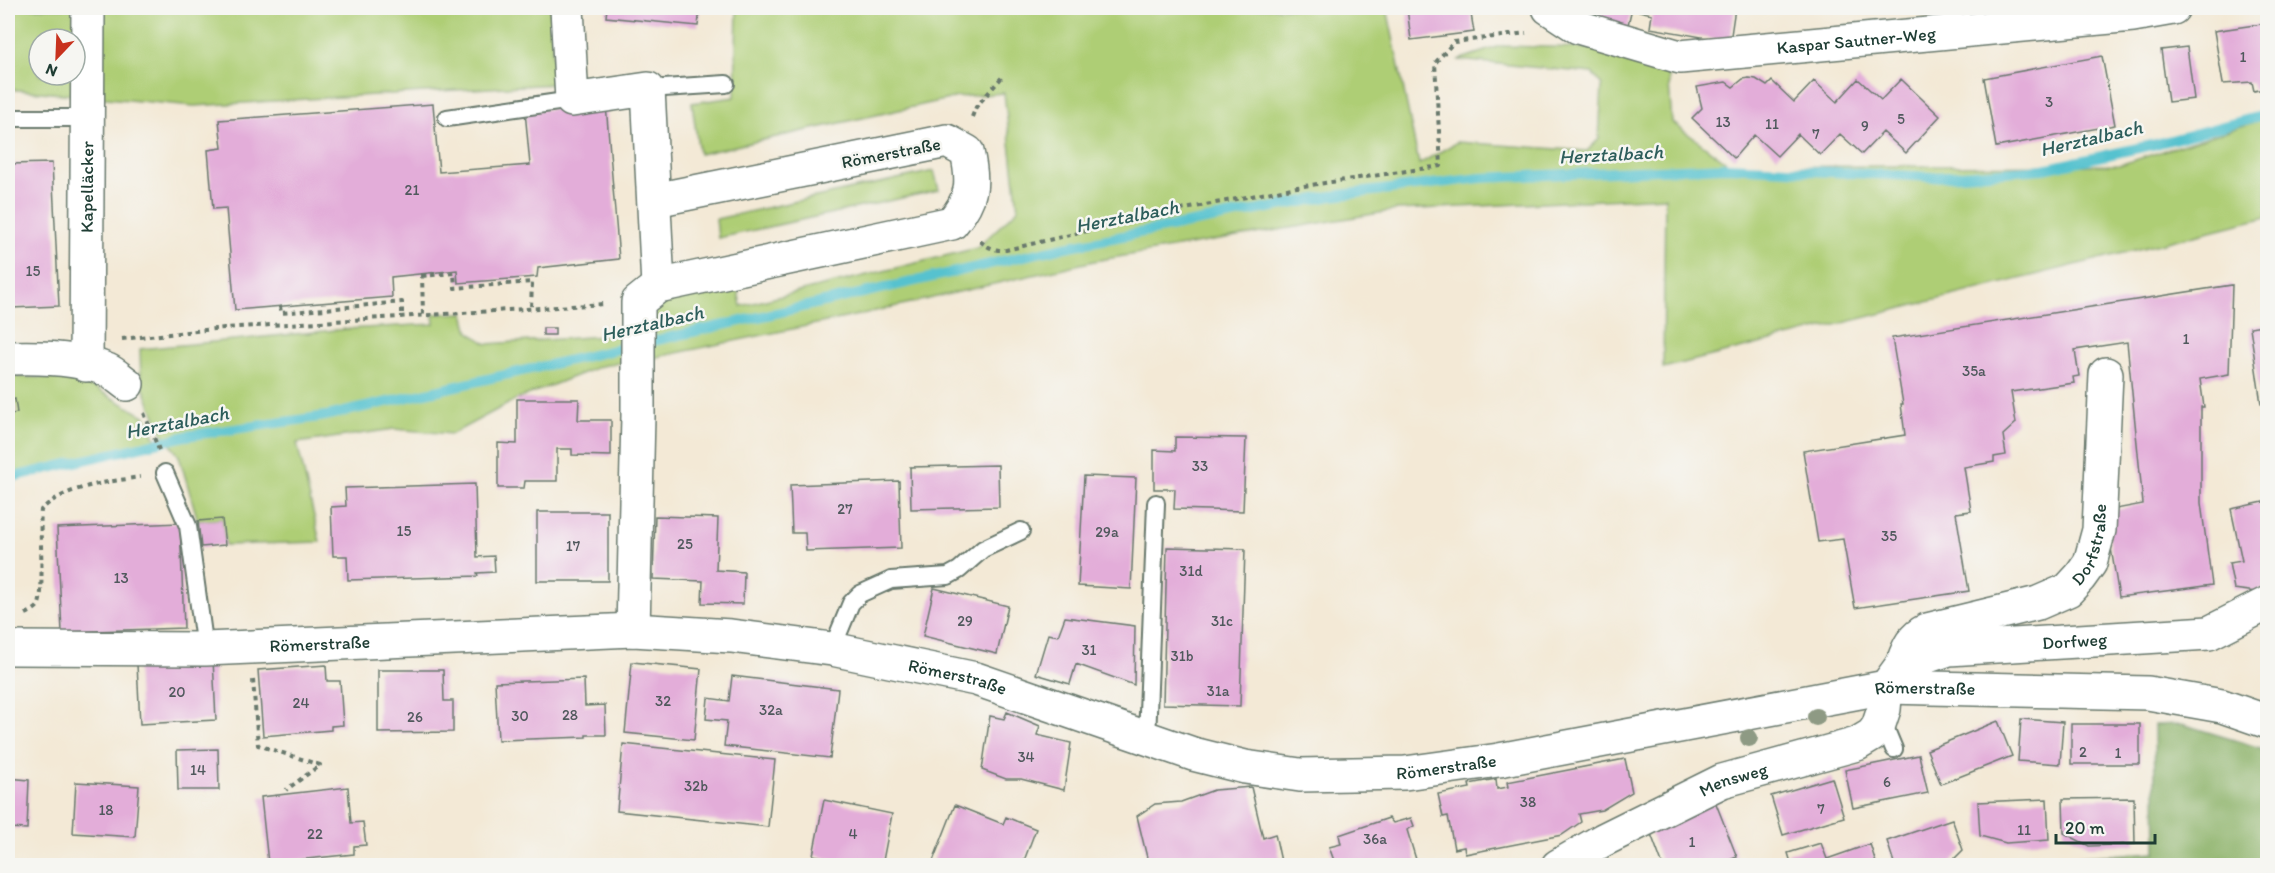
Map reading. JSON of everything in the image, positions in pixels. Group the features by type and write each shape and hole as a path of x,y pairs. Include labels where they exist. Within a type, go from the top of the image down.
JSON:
{"street":[{"name":"Kapelläcker","path":"88,8 87,118 107,373"},
{"path":"567,8 572,99 648,89 654,200 648,294 638,346 633,630"},
{"name":"Kaspar Sautner-Weg","path":"1549,8 1578,27 1680,57 2133,15 2173,8"},
{"name":"Römerstraße","path":"654,200 947,141 967,152 973,178 964,208 952,223"},
{"path":"648,294 952,223"},
{"path":"8,358 62,360 107,373"},
{"name":"Dorfstraße","path":"1894,676 1911,642 1921,633 1945,624 2046,600 2068,590 2090,563 2099,530 2106,374"},
{"name":"Dorfweg","path":"1894,676 1949,650 2209,633 2268,603"},
{"name":"Römerstraße","path":"8,648 205,649 633,630 731,636 832,649 976,679 1193,754 1245,767 1300,776 1405,774 1499,760 1894,676 2148,693 2222,706 2268,722"},
{"path":"2209,633 2268,631"},
{"path":"1882,719 1894,676"},
{"name":"Mensweg","path":"1558,866 1603,840 1722,781 1857,744 1872,735 1882,719"}],"lane":[{"path":"648,89 726,84"},
{"path":"447,118 572,99"},
{"path":"8,118 87,118"},
{"path":"165,473 188,526 205,649"},
{"path":"1147,739 1156,503"},
{"path":"832,649 851,603 860,594 891,580 948,576 959,570 983,549 1021,531"},
{"path":"1882,719 1894,749"}],"path":[{"path":"952,223 990,249 1006,250 1155,215 1297,187 1441,166 1435,63 1454,42 1578,27"},
{"path":"961,149 976,107 1003,76"},
{"path":"423,315 422,275 454,273 455,288 532,282 531,308"},
{"path":"107,373 122,338 224,327 531,308 648,294"},
{"path":"280,306 281,313 402,302 402,316"},
{"path":"23,616 38,606 42,595 39,547 41,510 48,503 90,485 165,473 157,442 146,417"},
{"path":"249,646 258,745 320,765 286,790"}],"green space":[{"path":"8,8 550,8 554,84 194,106 8,89"},
{"path":"737,8 1387,8 1419,164 1457,142 1587,151 1599,139 1602,85 1592,73 1458,60 1500,46 1596,48 1668,73 1672,122 1733,167 2119,165 2267,118 2267,217 1663,368 1665,197 1397,210 1094,261 845,318 657,357 601,366 517,399 452,434 394,429 297,443 320,542 225,545 222,519 198,521 179,456 161,431 141,382 140,349 347,329 434,324 433,314 464,313 469,332 487,344 633,334 656,302 737,285 741,306 977,248 1018,209 1004,93 958,97 699,154 692,103 735,97"},
{"path":"934,171 939,190 718,238 716,219"},
{"path":"8,377 77,378 146,417 157,442 8,478"},
{"path":"2182,724 2267,750 2267,865 1990,865 2000,862 2156,852 2154,725"}],"building":[{"path":"607,8 700,8 698,26 606,17"},
{"path":"1407,8 1470,8 1474,32 1411,40"},
{"path":"1586,8 1632,8 1627,29 1585,10"},
{"path":"1640,8 1735,8 1730,42 1650,28 1652,14 1639,11"},
{"path":"2268,23 2268,88 2254,91 2252,82 2223,84 2214,31"},
{"path":"2187,47 2194,99 2168,102 2161,50"},
{"path":"2102,56 2115,125 1996,147 1984,78"},
{"path":"1743,79 1756,79 1767,86 1772,81 1794,102 1814,81 1837,102 1858,79 1881,100 1901,79 1940,116 1906,153 1883,132 1862,154 1840,134 1820,155 1798,134 1777,156 1754,135 1734,158 1692,118 1702,108 1697,87 1726,82 1733,87"},
{"path":"433,104 439,172 530,165 525,111 606,105 619,259 538,268 537,277 458,283 457,270 391,277 392,297 235,310 226,208 213,209 208,150 222,148 219,120"},
{"path":"52,163 59,306 11,308 8,164"},
{"path":"2232,285 2229,374 2200,379 2204,407 2201,407 2201,503 2212,585 2119,597 2105,511 2143,504 2127,342 2075,350 2079,376 2073,377 2074,383 2011,392 2016,423 2003,435 2006,455 1994,457 1994,462 1964,467 1971,511 1956,513 1969,591 1855,608 1843,539 1818,542 1803,451 1905,435 1901,404 1903,404 1892,338"},
{"path":"2268,324 2268,403 2261,404 2250,327"},
{"path":"543,328 555,328 555,335 543,335"},
{"path":"15,399 17,413 8,415 8,401"},
{"path":"517,399 579,399 578,420 611,420 611,456 572,455 572,449 557,449 557,481 525,481 524,488 498,488 498,443 517,444"},
{"path":"1175,437 1246,438 1243,511 1174,509 1175,489 1154,489 1154,450 1175,451"},
{"path":"998,465 999,507 911,509 910,467"},
{"path":"1084,476 1136,478 1131,589 1078,586"},
{"path":"899,481 901,548 806,551 805,533 792,533 790,485"},
{"path":"475,484 477,557 494,556 495,572 477,573 478,576 348,580 347,556 333,556 331,507 346,506 345,488"},
{"path":"2268,501 2268,586 2256,592 2234,589 2229,563 2242,561 2231,509"},
{"path":"537,512 608,512 608,581 537,581"},
{"path":"655,516 718,518 716,570 744,572 743,604 702,603 703,581 653,579"},
{"path":"222,519 225,545 201,547 198,521"},
{"path":"180,523 184,628 62,632 57,528"},
{"path":"1167,547 1245,549 1240,706 1163,704"},
{"path":"934,588 1008,606 997,654 923,636"},
{"path":"1065,617 1135,626 1134,685 1076,664 1070,684 1036,674 1048,634 1058,636"},
{"path":"213,659 216,720 140,724 137,664"},
{"path":"632,662 701,669 694,740 625,733"},
{"path":"326,665 327,681 340,681 343,725 331,726 331,730 263,736 258,670"},
{"path":"378,670 443,670 444,701 453,701 453,732 378,733"},
{"path":"732,676 838,689 830,758 724,746 727,721 706,719 708,698 729,701"},
{"path":"584,679 585,706 605,705 606,735 498,740 495,682"},
{"path":"1007,712 1040,726 1037,735 1071,743 1064,790 1021,779 1006,779 982,770 990,716 1004,719"},
{"path":"2021,719 2063,722 2060,764 2018,761"},
{"path":"1998,721 2012,756 1941,784 1927,750"},
{"path":"2071,724 2140,724 2140,764 2071,764"},
{"path":"623,744 775,760 768,827 617,811"},
{"path":"218,749 219,790 178,790 177,750"},
{"path":"1919,755 1928,793 1853,808 1845,770"},
{"path":"1625,759 1632,792 1602,810 1579,814 1581,822 1562,835 1465,854 1464,847 1454,849 1448,816 1443,817 1438,794 1470,788 1469,784 1496,779 1497,789 1508,787 1507,782"},
{"path":"8,778 29,780 27,829 8,828"},
{"path":"1832,778 1844,817 1783,835 1771,796"},
{"path":"76,782 139,786 135,837 73,833"},
{"path":"348,787 351,823 363,822 366,845 354,846 354,854 268,863 261,797"},
{"path":"1251,787 1263,838 1275,834 1282,866 1149,866 1137,816 1155,804 1181,802 1214,790"},
{"path":"2134,798 2135,844 2089,846 2064,833 2063,799"},
{"path":"2047,799 2049,840 2006,843 1980,836 1978,802"},
{"path":"824,800 892,814 882,866 862,866 813,855"},
{"path":"1715,801 1737,857 1714,866 1663,866 1648,826"},
{"path":"955,805 1003,824 1006,817 1036,829 1022,866 931,866"},
{"path":"1389,818 1393,823 1411,818 1414,826 1407,830 1418,866 1336,866 1329,847 1341,844 1339,835"},
{"path":"1952,819 1963,850 1948,865 1895,866 1887,841"},
{"path":"1821,843 1827,859 1870,844 1877,866 1792,866 1788,853"}],"waterway":[{"name":"Herztalbach","path":"8,478 186,436 326,416 1060,248 1332,196 1481,178 1726,167 1934,177 2044,169 2156,144 2268,114"}]}
